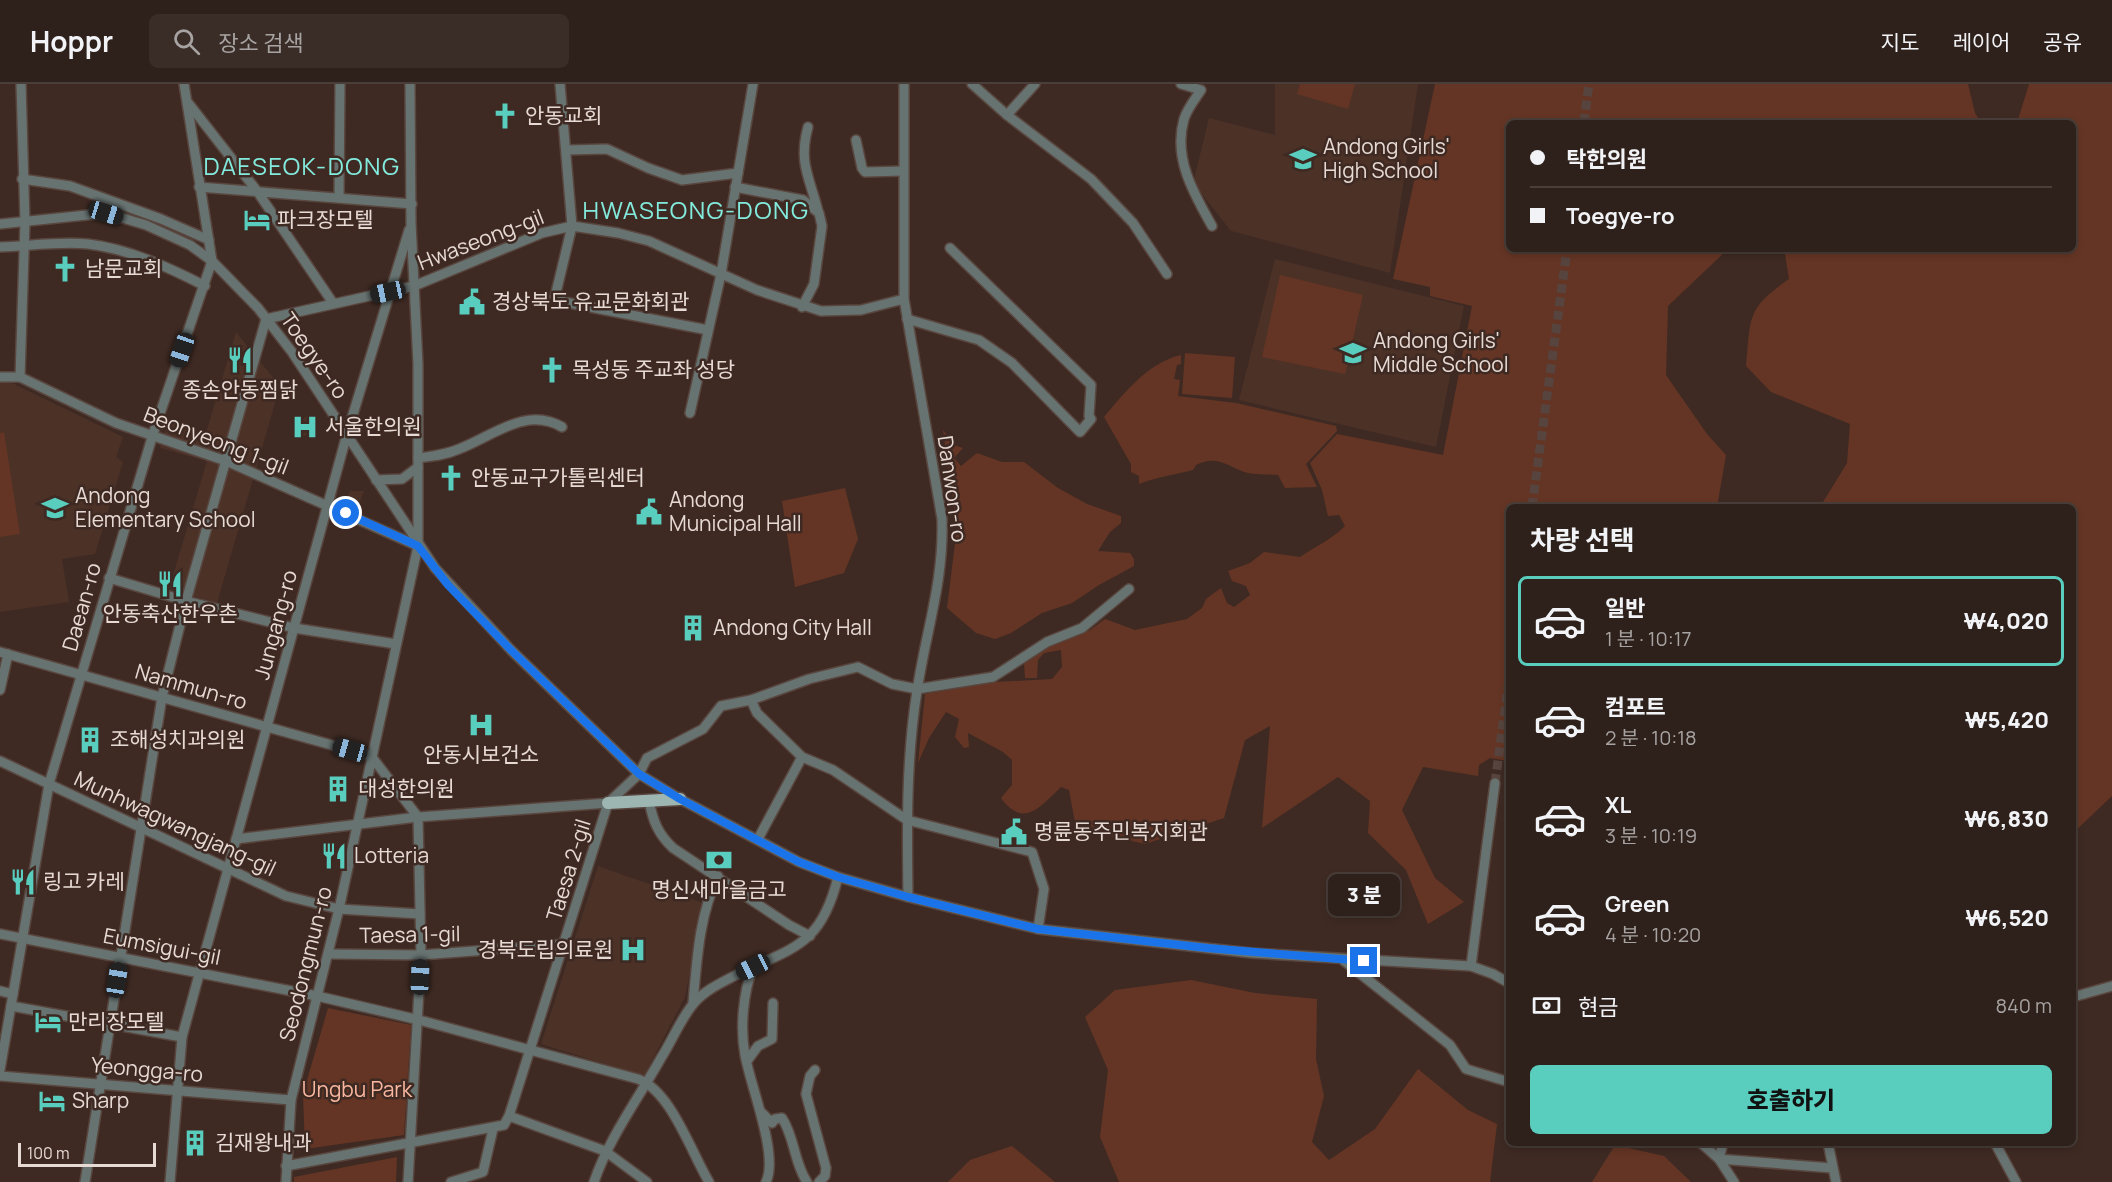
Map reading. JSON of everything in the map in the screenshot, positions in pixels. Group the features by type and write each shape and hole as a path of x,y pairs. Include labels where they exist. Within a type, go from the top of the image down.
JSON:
{"main road":[{"path":"608,803 680,799"}],"street":[{"path":"20,377 25,222 21,84"},
{"name":"Daean-ro","path":"0,1070 49,784 153,434 212,261 183,84"},
{"path":"339,198 340,84"},
{"path":"410,84 411,223"},
{"path":"560,84 572,226 555,297 564,302 708,330"},
{"path":"690,413 721,274 753,84"},
{"name":"Danwon-ro","path":"904,84 904,298 942,519 943,553 939,588 917,689 908,755 908,897"},
{"path":"972,84 1091,179 1133,224 1167,274"},
{"path":"1008,115 1035,84"},
{"path":"1181,84 1200,90 1185,117 1180,150 1191,189 1212,226"},
{"path":"186,100 258,192 333,303"},
{"path":"802,307 814,284 822,226 804,167 804,143 808,128"},
{"path":"856,140 862,168 865,171 903,171"},
{"path":"566,150 608,149 648,168 682,180 738,173"},
{"path":"22,179 70,186 161,219 209,240"},
{"path":"200,187 412,204"},
{"path":"735,187 803,200 819,213"},
{"name":"Toegye-ro","path":"0,225 106,213 146,225 190,245 212,261 266,319 292,352 418,546 448,585 511,650 639,774 680,799 799,862 838,877 908,897 1038,929 1141,942 1343,960 1471,966 1506,981"},
{"name":"Seodongmun-ro","path":"286,1182 291,1100 339,909 418,546 411,223"},
{"name":"Jungang-ro","path":"170,1182 175,1091 182,1036 347,434 388,292 411,223"},
{"name":"Hwaseong-gil","path":"266,319 414,286 542,233 572,226 618,233 649,241 802,307 838,312 861,310 904,298"},
{"path":"0,247 86,244 118,250 166,266 205,286"},
{"path":"908,319 979,340 1012,363 1080,432 1091,419 1089,416 1091,386 950,248"},
{"path":"86,1182 99,1084 162,697 186,601 266,319"},
{"name":"Beonyeong 1-gil","path":"0,377 20,377 116,423 226,461 418,546"},
{"path":"376,480 402,479 418,463 460,449 520,420 549,419 562,427"},
{"path":"109,578 186,601 294,628 396,644"},
{"path":"608,803 639,774 647,758 703,729 721,706 751,700 809,679 858,667 892,684 917,689 993,676 1047,642 1082,628 1129,589"},
{"path":"0,690 4,653"},
{"name":"Nammun-ro","path":"4,653 371,756"},
{"path":"751,700 757,713 802,757 833,770 907,820 1032,852 1044,889 1038,929"},
{"path":"371,756 418,817 421,955 408,1182"},
{"path":"758,839 802,757"},
{"name":"Munhwagwangjang-gil","path":"0,761 286,896 339,909 420,914"},
{"path":"1471,966 1495,783"},
{"path":"649,801 652,819 661,836 673,848 789,925 810,936"},
{"name":"Taesa 2-gil","path":"236,839 418,817 608,803 566,944 509,1116"},
{"path":"693,1003 706,901 718,876"},
{"path":"594,1182 605,1151 693,1003 713,987 784,952 810,936 825,917 838,877"},
{"name":"Eumsigui-gil","path":"0,934 317,996 531,1050"},
{"name":"Taesa 1-gil","path":"328,954 421,955 566,944"},
{"path":"1343,960 1450,1045 1466,1069 1506,1081"},
{"path":"753,967 745,1003 747,1061 761,1112 770,1173 766,1182"},
{"path":"2076,996 2112,986"},
{"path":"0,991 13,994"},
{"path":"747,1061 758,1046 772,1039 773,1003"},
{"path":"11,1006 182,1036"},
{"path":"531,1050 647,1082 672,1112 709,1182"},
{"path":"815,1070 810,1076 806,1094 826,1168 825,1176 819,1182"},
{"name":"Yeongga-ro","path":"0,1076 291,1100"},
{"path":"761,1112 772,1123 782,1118 789,1128 800,1172 807,1182"},
{"path":"286,1166 494,1129 504,1125 509,1116 605,1151 646,1182"},
{"path":"451,1182 483,1172 494,1129"},
{"path":"1704,1146 1719,1159 1734,1182"},
{"path":"1719,1159 1722,1146"},
{"path":"1828,1146 1836,1182"},
{"path":"1997,1146 2016,1182"},
{"path":"1719,1159 1832,1168"}],"shaded area":[{"name":"Andong Girls' High School","path":"1275,84 1418,84 1390,273 1231,231 1193,183 1209,118 1275,135"},
{"name":"Andong Girls' Middle School","path":"1275,259 1464,306 1436,447 1239,400"},
{"path":"236,332 280,386 217,603 169,589 207,461 160,448 168,422 206,433"},
{"name":"Andong Elementary School","path":"0,381 8,381 123,437 116,457 123,462 95,554 62,559 69,602 0,612"},
{"name":"서울한의원","path":"307,415 316,427 302,438 294,427"},
{"path":"350,491 364,491 356,512 344,505"},
{"name":"경북도립의료원","path":"598,866 703,903 685,997 644,1076 541,1044"}],"green space":[{"path":"1300,84 1355,84 1348,109 1297,94"},
{"path":"1435,84 1968,84 1975,113 1979,120 1506,120 1506,252 1725,252 1668,306 1666,375 1707,434 1726,455 1718,504 1506,504 1506,761 1490,758 1479,765 1478,776 1423,767 1402,810 1435,878 1464,902 1428,924 1406,870 1368,833 1370,801 1338,777 1262,828 1270,726 1245,740 1224,818 1145,844 1076,828 1069,790 1061,787 1032,812 1017,812 1009,807 1001,798 1012,785 1012,760 1003,752 968,733 969,747 964,748 955,737 959,719 946,712 929,738 918,763 925,694 995,682 1052,679 1062,667 1061,650 1044,653 1038,660 1037,678 1025,678 1024,663 1047,645 1090,630 1105,619 1135,630 1187,619 1202,608 1206,599 1221,588 1227,603 1234,607 1250,595 1246,586 1232,581 1228,571 1250,563 1264,552 1300,557 1334,535 1345,526 1339,515 1328,516 1322,490 1310,463 1337,434 1443,455 1472,306 1430,296 1430,287 1393,279"},
{"path":"2029,84 2112,84 2112,796 2076,830 2076,504 1822,504 1847,463 1850,424 1771,392 1746,366 1753,315 1765,298 1789,279 1785,254 1775,252 2076,252 2076,120 2018,120"},
{"path":"1280,275 1363,295 1345,374 1262,357"},
{"path":"1185,353 1235,357 1232,398 1182,394"},
{"path":"1181,355 1181,364 1177,365 1174,379 1180,380 1178,396 1236,403 1336,426 1337,431 1306,464 1317,487 1285,488 1278,475 1248,473 1215,461 1203,462 1196,465 1193,470 1139,484 1139,476 1131,472 1131,464 1104,417 1138,379 1158,364"},
{"path":"943,430 954,445 963,448 954,458 961,466 977,453 1002,462 1024,462 1058,488 1087,504 1121,516 1121,523 1110,532 1098,551 1130,553 1134,559 1134,566 1072,603 1042,613 1011,633 995,639 976,633 947,608 957,527"},
{"path":"4,432 20,534 0,537 0,433"},
{"path":"845,488 858,539 844,573 795,587 782,501"},
{"path":"1191,980 1255,993 1317,999 1316,1059 1324,1096 1312,1142 1329,1160 1375,1129 1418,1069 1468,1110 1497,1124 1490,1182 1119,1182 1100,1137 1108,1070 1085,1017 1115,990"},
{"name":"Ungbu Park","path":"328,1008 411,1025 404,1135 305,1149 303,1094"},
{"path":"1012,1146 1055,1182 948,1182 970,1160"},
{"path":"1614,1146 1619,1146 1664,1156 1691,1182 1592,1182"},
{"path":"397,1157 396,1182 294,1182 294,1177"}],"tunnel":[{"path":"1584,120 1589,84"},
{"path":"1532,504 1567,252"},
{"path":"1495,783 1506,702"}],"place":[{"name":"안동교회","path":"505,116"},
{"name":"Andong Girls' High School","path":"1303,159"},
{"name":"파크장모텔","path":"257,220"},
{"name":"남문교회","path":"65,269"},
{"name":"경상북도 유교문화회관","path":"472,302"},
{"name":"Andong Girls' Middle School","path":"1353,353"},
{"name":"종손안동찜닭","path":"240,360"},
{"name":"목성동 주교좌 성당","path":"552,370"},
{"name":"서울한의원","path":"305,427"},
{"name":"안동교구가톨릭센터","path":"451,478"},
{"name":"Andong Elementary School","path":"55,508"},
{"name":"Andong Municipal Hall","path":"649,512"},
{"name":"안동축산한우촌","path":"170,584"},
{"name":"Andong City Hall","path":"693,628"},
{"name":"안동시보건소","path":"481,725"},
{"name":"조해성치과의원","path":"90,740"},
{"name":"대성한의원","path":"338,789"},
{"name":"명륜동주민복지회관","path":"1014,832"},
{"name":"Lotteria","path":"334,856"},
{"name":"명신새마을금고","path":"719,860"},
{"name":"링고 카레","path":"23,882"},
{"name":"경북도립의료원","path":"633,950"},
{"name":"만리장모텔","path":"48,1022"},
{"name":"Sharp","path":"52,1101"},
{"name":"김재왕내과","path":"195,1143"}],"district":[{"name":"DAESEOK-DONG","path":"302,167"},
{"name":"HWASEONG-DONG","path":"696,211"}],"route":[{"path":"346,513 418,546 448,585 511,650 639,774 680,799 799,862 838,877 908,897 1038,929 1251,953 1364,961"}]}
